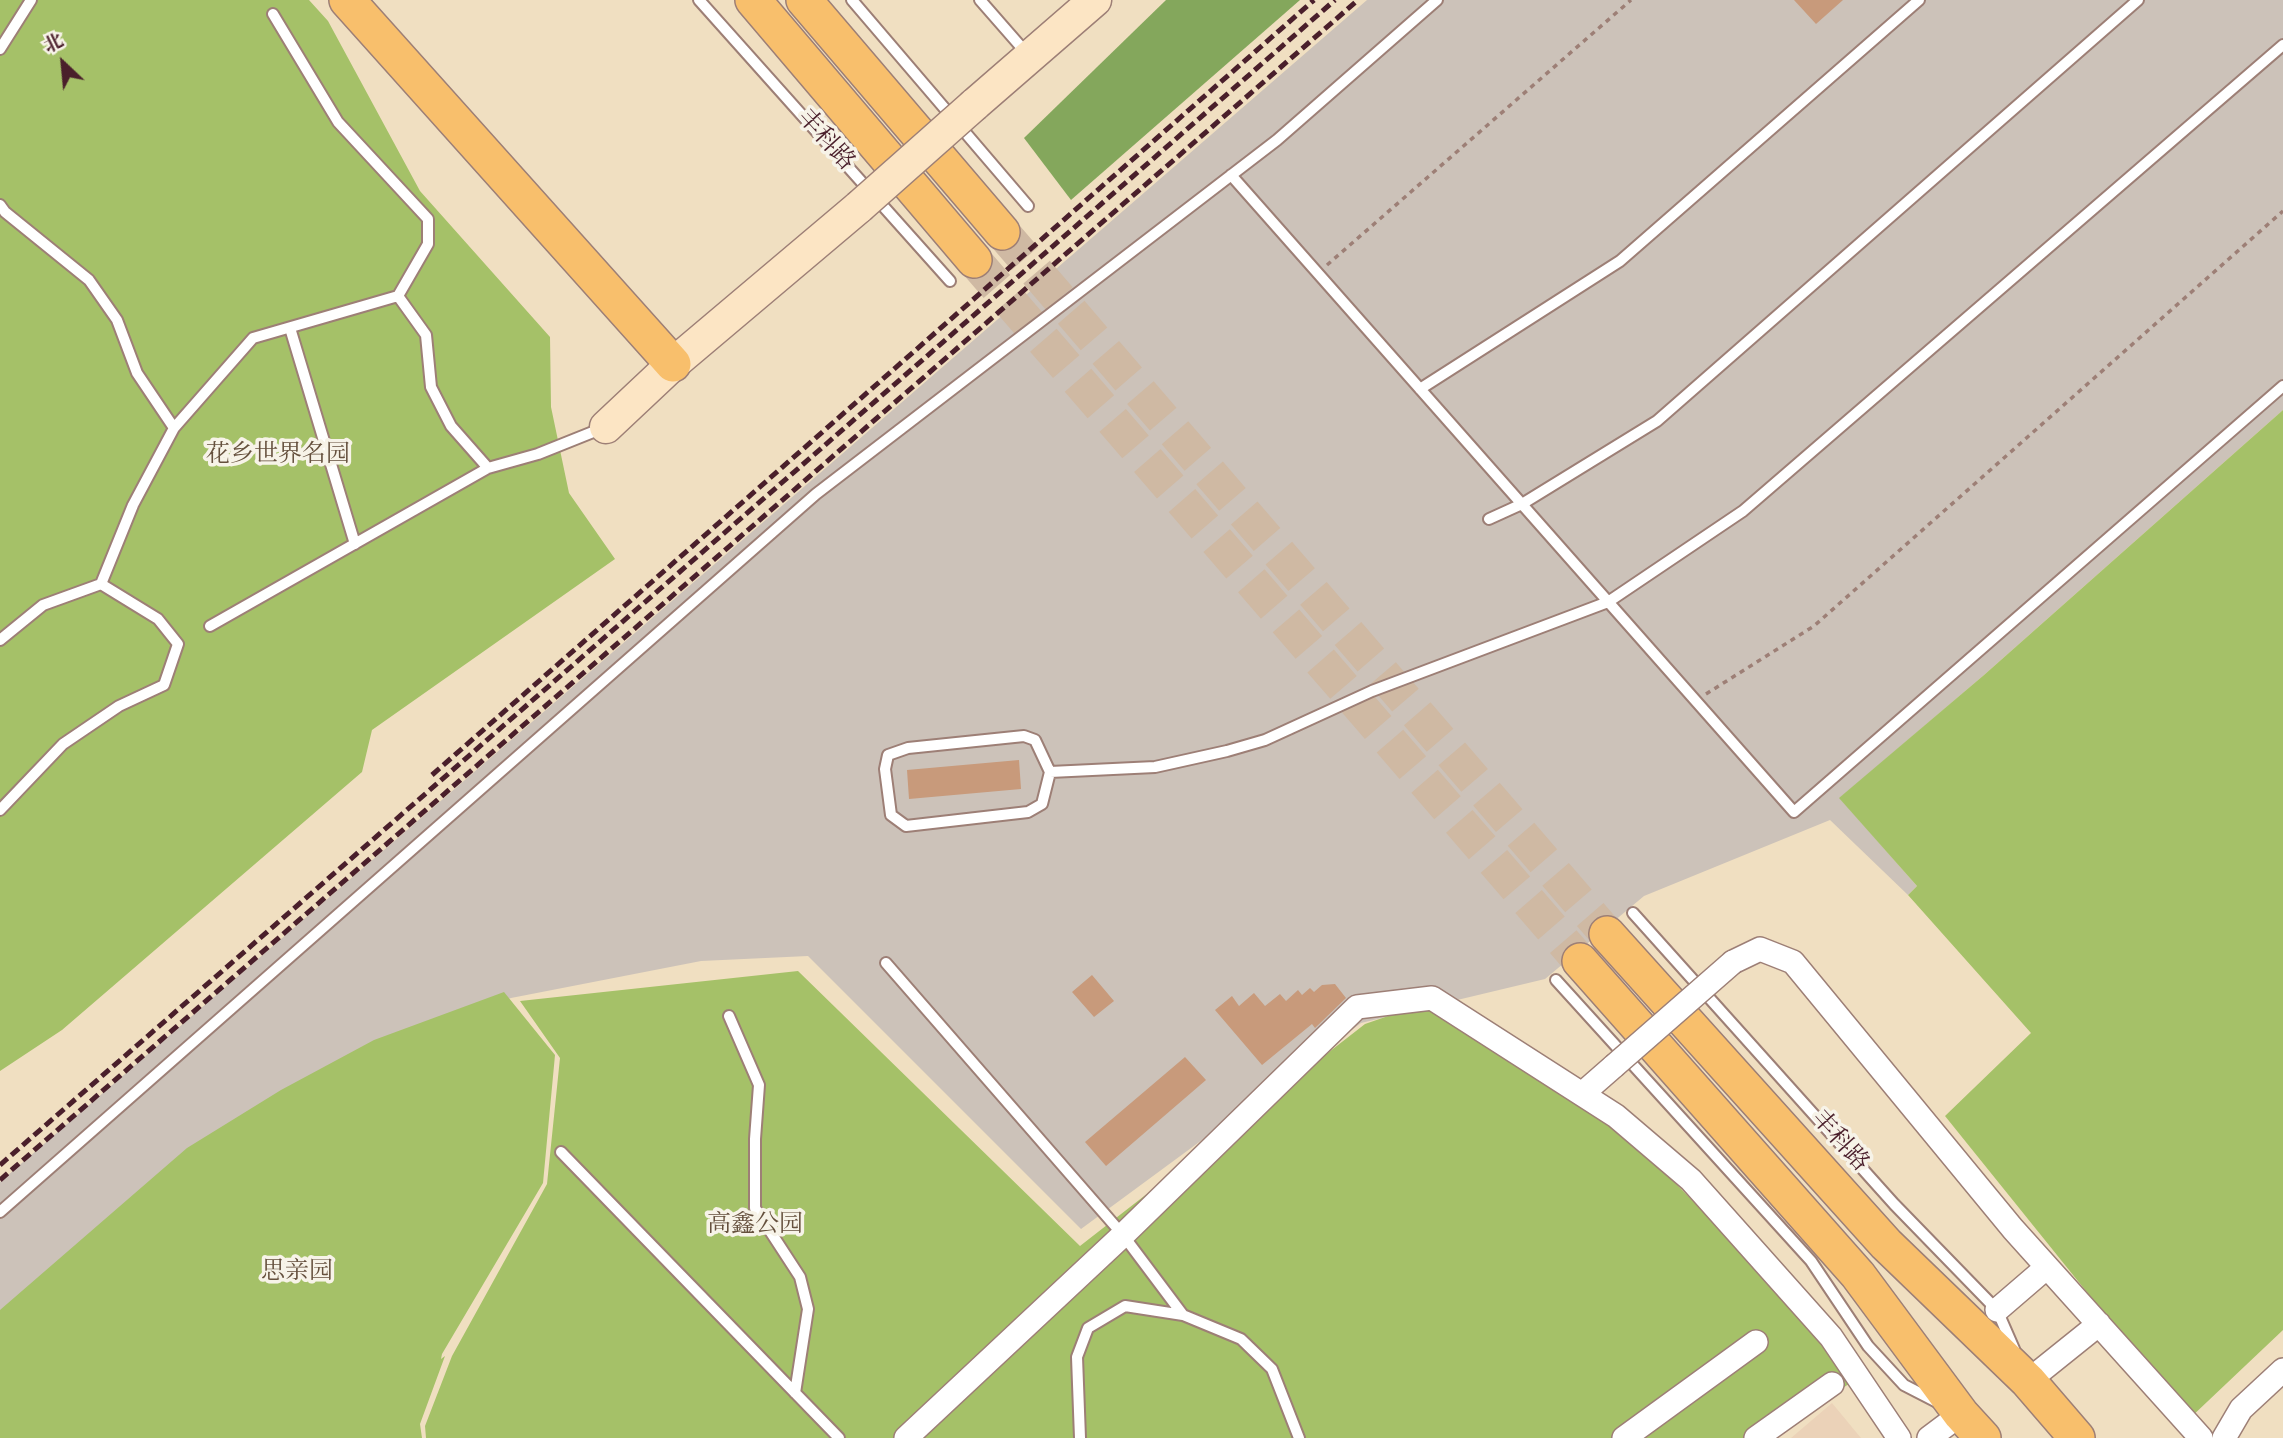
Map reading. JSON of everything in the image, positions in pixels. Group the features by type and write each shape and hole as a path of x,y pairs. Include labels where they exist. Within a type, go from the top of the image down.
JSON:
{"main road":[{"path":"346,0 673,364"},
{"name":"丰科路","path":"753,0 962,270"},
{"path":"804,0 1002,232"},
{"name":"丰科路","path":"1620,923 1886,1244 2028,1381 2077,1438"},
{"path":"1568,971 1858,1275 1972,1426"}],"street":[{"path":"606,427 673,364 1095,0"},
{"path":"1582,1094 1733,962 1760,949 1793,962 2013,1229 2201,1438"},
{"path":"906,1438 1123,1235 1357,1007 1432,998 1616,1116 1691,1180 1831,1337 1899,1438"},
{"path":"1997,1310 2047,1267"},
{"path":"2028,1381 2099,1324"},
{"path":"1624,1438 1756,1342"},
{"path":"2224,1438 2241,1409 2283,1370"},
{"path":"1756,1438 1832,1384"},
{"path":"1929,1438 1972,1426"}],"lane":[{"path":"0,49 31,0"},
{"name":"丰科路","path":"699,0 962,270"},
{"path":"852,0 1028,206"},
{"path":"980,0 1030,57"},
{"path":"0,1212 816,494 1277,140 1437,0"},
{"path":"1420,389 1620,261 1919,0"},
{"path":"1489,519 1522,504 1657,421 2138,0"},
{"path":"0,640 43,605 101,584 133,505 174,428 253,338 398,296 428,244 428,219 338,122 272,14"},
{"path":"1050,772 1155,767 1265,740 1372,691 1608,602 1743,511 2283,46"},
{"path":"1231,175 1794,812 2283,386"},
{"path":"0,205 5,212 89,280 117,320 137,373 174,428"},
{"path":"398,296 426,335 431,387 451,426 488,468"},
{"path":"290,328 355,544"},
{"path":"209,626 488,468 538,454 606,427"},
{"path":"0,810 63,744 119,706 164,685 177,644 158,619 101,584"},
{"path":"1024,736 1035,740 1050,772 1042,804 1028,811 906,825 891,815 885,769 888,755 908,748 1024,736"},
{"name":"丰科路","path":"1620,923 1997,1310 2028,1381"},
{"path":"886,963 1123,1235 1182,1315"},
{"path":"729,1016 759,1085 755,1139 755,1208 800,1277 808,1309 795,1393"},
{"path":"561,1152 839,1438"},
{"path":"1080,1438 1077,1357 1088,1328 1125,1306 1182,1315 1241,1339 1272,1369 1299,1438"}],"path":[{"path":"1318,273 1631,0"},
{"path":"1695,700 1814,626 2283,211"}],"shaded area":[{"path":"1367,0 2283,0 2283,410 1984,675 1840,798 1917,886 1908,895 1830,820 1644,896 1545,979 1361,1023 1081,1229 808,956 701,961 511,998 327,1069 0,1312 0,1182"},
{"path":"1832,1403 1861,1438 1791,1438"}],"green space":[{"name":"花乡世界名园","path":"0,0 309,0 328,21 420,191 550,337 551,407 569,493 615,559 372,730 362,772 62,1030 0,1071"},
{"path":"1166,0 1300,0 1071,200 1024,138"},
{"path":"2283,410 2283,1330 2189,1419 1945,1116 2031,1033 1908,895 1917,886 1839,798 1984,675"},
{"name":"高鑫公园","path":"798,971 1080,1246 1365,1024 1420,1005 1629,1135 1804,1316 1850,1383 1773,1438 426,1438 425,1426 452,1356 547,1184 560,1058 520,1001"},
{"name":"思亲园","path":"504,992 555,1055 543,1183 442,1354 441,1359 445,1356 420,1424 422,1438 0,1438 0,1310 187,1148 281,1090 374,1040"}],"building":[{"path":"1794,0 1843,0 1816,24"},
{"path":"1019,760 1021,789 909,799 907,770"},
{"path":"1092,975 1114,1001 1094,1017 1072,992"},
{"path":"1335,984 1346,998 1315,1028 1312,1024 1262,1065 1215,1010 1232,996 1239,1006 1254,993 1265,1006 1280,994 1286,1001 1298,990 1302,995 1310,988 1314,992 1322,985"},
{"path":"1185,1057 1206,1080 1106,1166 1085,1142"}],"tunnel":[{"path":"1002,232 1607,934"},
{"path":"974,260 1580,961"}],"railway":[{"path":"432,775 1314,0"},
{"path":"0,1165 1335,0"},
{"path":"0,1180 1358,0"}]}
